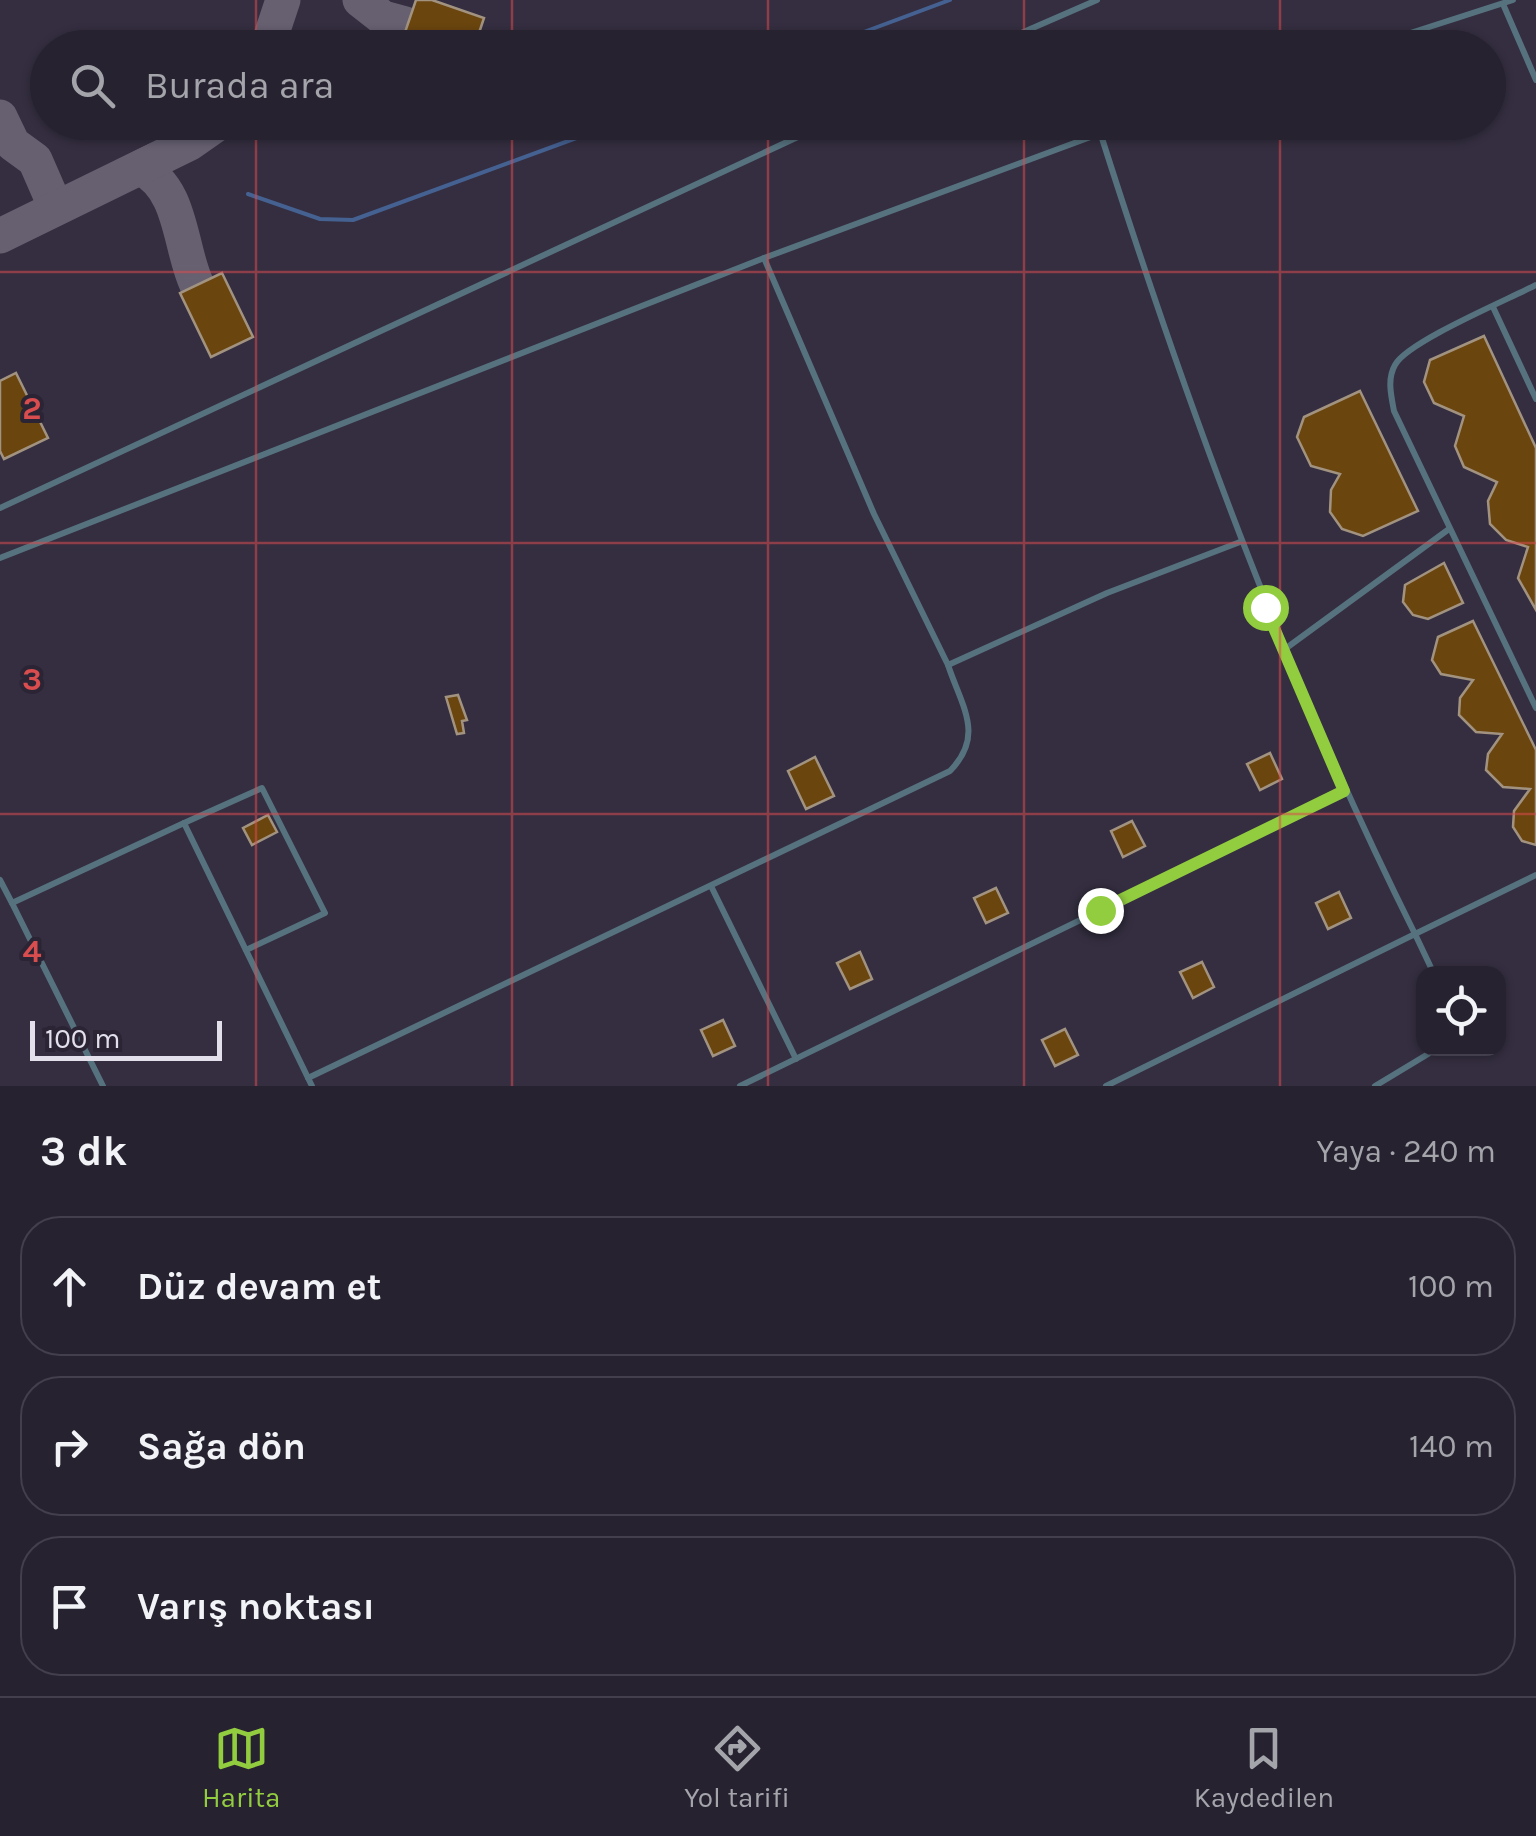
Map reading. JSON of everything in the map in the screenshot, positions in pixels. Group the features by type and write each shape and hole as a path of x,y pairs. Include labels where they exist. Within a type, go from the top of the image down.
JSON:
{"lane":[{"path":"1028,30 1097,0"},
{"path":"1418,30 1513,0"},
{"path":"1502,2 1536,80"},
{"path":"0,508 791,140"},
{"path":"0,558 764,258 1079,140"},
{"path":"1103,140 1179,379 1240,542 1344,791 1430,966"},
{"path":"184,823 310,1082 950,771 970,743 969,724 948,665 874,514 764,258"},
{"path":"1536,285 1407,350 1390,375 1394,410 1536,708"},
{"path":"1493,307 1536,399"},
{"path":"1284,649 1449,530"},
{"path":"948,665 1107,593 1240,542"},
{"path":"12,903 262,788 325,913 246,950"},
{"path":"740,1086 1344,791"},
{"path":"1106,1086 1536,875"},
{"path":"0,880 103,1086"},
{"path":"712,888 796,1059"},
{"path":"1375,1086 1425,1056"}],"building":[{"path":"416,0 432,0 484,18 480,30 406,30"},
{"path":"222,273 253,337 211,357 180,293"},
{"path":"1484,336 1536,448 1536,610 1518,578 1528,547 1506,540 1490,524 1488,501 1497,482 1464,467 1455,446 1464,416 1434,403 1424,382 1430,360"},
{"path":"16,373 48,438 4,459 0,451 0,381"},
{"path":"1360,391 1418,511 1363,536 1342,529 1330,512 1331,490 1340,474 1311,466 1297,437 1304,417"},
{"path":"1444,563 1463,603 1428,619 1413,615 1403,602 1405,585"},
{"path":"1473,621 1536,750 1536,845 1522,841 1513,827 1514,811 1530,789 1503,787 1486,770 1488,754 1502,734 1476,732 1459,715 1460,698 1473,680 1441,674 1432,660 1438,637"},
{"path":"458,695 467,720 462,721 464,733 457,734 446,697"},
{"path":"1270,753 1282,779 1260,790 1247,764"},
{"path":"815,757 834,796 806,809 788,771"},
{"path":"268,815 277,832 252,845 243,828"},
{"path":"1132,821 1145,846 1123,857 1111,831"},
{"path":"996,888 1008,913 986,923 974,898"},
{"path":"1339,892 1351,918 1328,929 1316,903"},
{"path":"860,952 872,979 850,989 837,963"},
{"path":"1202,962 1214,987 1193,998 1180,972"},
{"path":"723,1020 735,1046 713,1056 701,1030"},
{"path":"1065,1029 1078,1055 1055,1066 1042,1040"}],"waterway":[{"path":"869,30 950,0"},
{"path":"248,194 320,219 353,220 571,140"}],"taxiway":[{"path":"273,30 283,0"},
{"path":"360,0 383,18 405,24"},
{"path":"0,117 13,144 35,160 52,199"},
{"path":"0,236 194,140"},
{"path":"156,160 140,168 165,189 197,285"}],"route":[{"path":"1100,910 1344,791 1265,607"}]}
